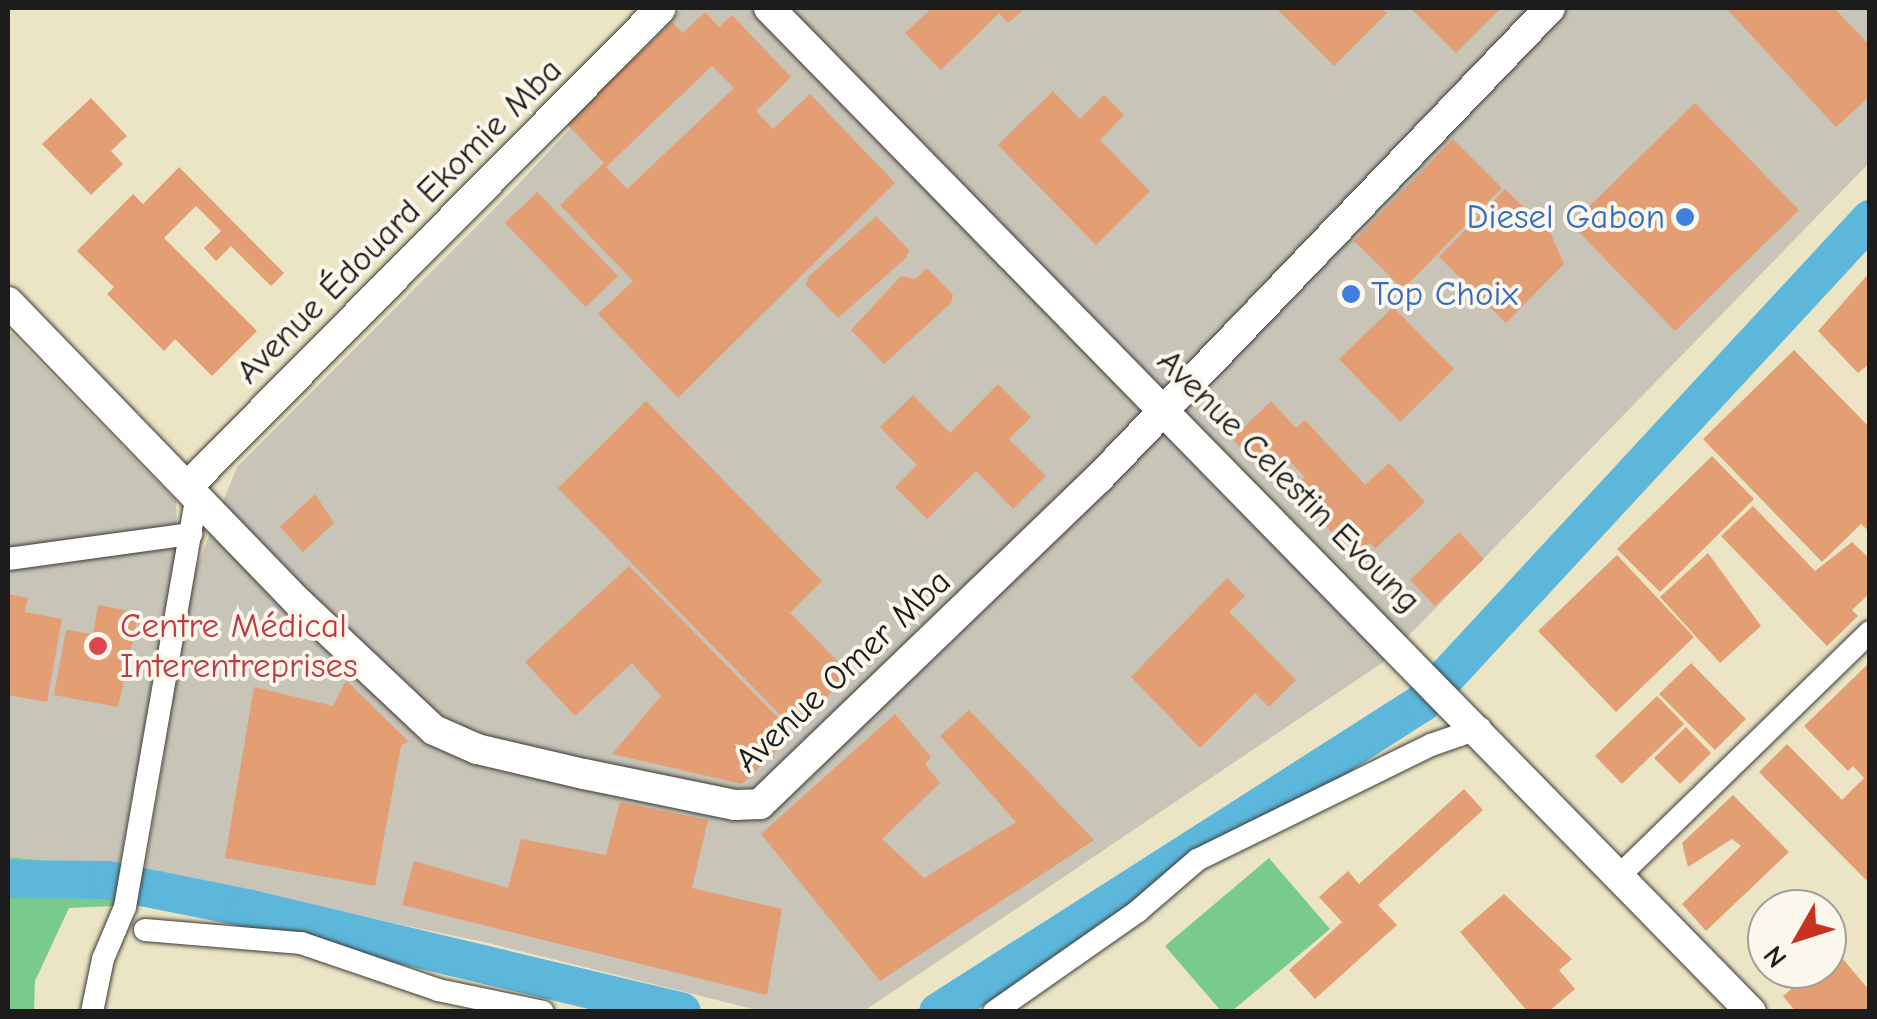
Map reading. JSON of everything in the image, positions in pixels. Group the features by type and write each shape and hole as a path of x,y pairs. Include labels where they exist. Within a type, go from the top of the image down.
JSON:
{"street":[{"name":"Avenue Édouard Ekomie Mba","path":"193,491 661,8"},
{"name":"Avenue Celestin Evoung","path":"769,8 1470,718 1751,1012"},
{"path":"1164,410 1550,8"},
{"path":"8,302 193,491 191,534 132,870 125,906 103,959 92,1012"},
{"name":"Avenue Omer Mba","path":"193,491 375,678 452,740 701,799 760,804 860,713 1164,410"},
{"path":"8,559 191,534"},
{"path":"1620,874 1870,632"},
{"path":"1005,1008 1138,911 1197,860 1431,744 1470,718"},
{"path":"145,930 301,944 438,990 544,1012"}],"shaded area":[{"path":"682,8 1869,8 1869,163 1382,663 864,1011 761,1011 488,943 145,870 194,574 237,467 514,189"},
{"path":"8,330 176,501 178,552 119,868 8,857"}],"green space":[{"path":"8,857 119,868 114,906 69,908 35,981 34,1011 8,1012"},
{"path":"1269,858 1330,929 1232,1011 1221,1011 1165,946"}],"building":[{"path":"932,8 1025,8 1008,23 999,13 941,70 905,33"},
{"path":"1276,8 1381,8 1387,13 1334,66"},
{"path":"1410,8 1501,8 1456,53"},
{"path":"1726,8 1834,8 1870,46 1870,96 1836,127"},
{"path":"705,12 719,27 732,15 791,77 756,111 773,129 810,94 895,183 678,398 598,314 633,281 560,205 604,163 566,123 672,22 683,33","holes":["712,66 734,88 627,189 606,167"]},
{"path":"1053,91 1080,119 1104,95 1124,115 1100,140 1150,191 1096,245 998,145"},
{"path":"91,98 127,136 111,151 123,164 91,195 42,144"},
{"name":"Diesel Gabon","path":"1695,103 1799,210 1675,331 1571,224"},
{"path":"1453,139 1502,188 1403,289 1354,241"},
{"path":"179,167 284,273 271,286 231,246 216,261 204,248 221,231 196,206 164,238 257,331 212,376 175,339 164,351 107,294 114,287 77,251 133,194 143,204"},
{"path":"1505,189 1551,234 1564,264 1506,323 1439,257"},
{"path":"537,192 618,276 586,307 505,223"},
{"path":"876,216 909,250 906,258 838,318 806,285 808,277"},
{"path":"927,268 953,295 951,303 884,364 851,330 901,276 915,279"},
{"path":"1870,272 1870,363 1858,373 1818,331"},
{"path":"1393,307 1454,369 1400,422 1339,359"},
{"path":"1794,350 1870,428 1870,532 1861,524 1822,562 1703,439"},
{"path":"998,384 1031,417 1009,439 1046,476 1013,509 976,471 927,519 895,487 917,465 880,427 913,395 950,433"},
{"path":"646,401 822,581 790,613 850,674 794,729 558,488"},
{"path":"1271,401 1296,428 1305,420 1365,485 1389,463 1425,502 1375,549 1370,543 1355,557 1292,490 1305,477 1287,459 1268,477 1232,439"},
{"path":"1712,456 1754,499 1660,592 1617,549"},
{"path":"315,494 334,523 303,552 280,527"},
{"path":"1753,506 1815,571 1852,542 1870,559 1870,593 1852,610 1858,616 1827,646 1721,536"},
{"path":"1459,532 1484,559 1435,606 1410,580"},
{"path":"1708,553 1761,626 1720,663 1660,597"},
{"path":"1617,555 1694,637 1616,712 1538,631"},
{"path":"629,566 794,734 742,784 612,754 661,696 632,663 575,716 525,662"},
{"path":"1227,578 1245,596 1229,612 1296,680 1269,707 1255,693 1200,748 1131,677"},
{"path":"8,594 28,598 25,612 62,619 47,702 8,695"},
{"name":"Centre Médical Interentreprises","path":"98,605 139,613 118,707 54,695 66,630 93,634"},
{"path":"1870,662 1870,877 1866,880 1759,772 1787,744 1842,800 1864,778 1853,766 1848,771 1804,726"},
{"path":"1691,663 1746,719 1715,750 1659,694"},
{"path":"346,680 408,741 401,746 375,886 225,858 254,687 333,706"},
{"path":"1657,696 1684,724 1622,784 1595,756"},
{"path":"969,710 1094,840 880,981 761,834 895,714 931,757 925,764 940,783 882,839 924,878 1016,822 940,736"},
{"path":"1686,727 1711,753 1680,784 1654,758"},
{"path":"1464,789 1483,810 1378,905 1397,925 1315,999 1289,970 1342,922 1319,897 1348,871 1359,884"},
{"path":"1733,795 1789,852 1706,931 1682,904 1741,846 1732,839 1688,867 1682,843"},
{"path":"620,802 708,820 692,888 782,909 767,995 402,905 414,861 508,888 521,839 606,855"},
{"path":"1504,894 1572,959 1559,970 1575,989 1548,1012 1528,1012 1460,932"},
{"path":"1847,964 1870,991 1870,1012 1796,1012 1783,996 1791,989 1847,989"}],"waterway":[{"path":"938,1012 1422,703 1870,219"},
{"path":"8,879 107,880 247,908 682,1012"}],"place":[{"name":"Diesel Gabon","path":"1685,217"},
{"name":"Top Choix","path":"1351,294"},
{"name":"Centre Médical Interentreprises","path":"98,646"}]}
